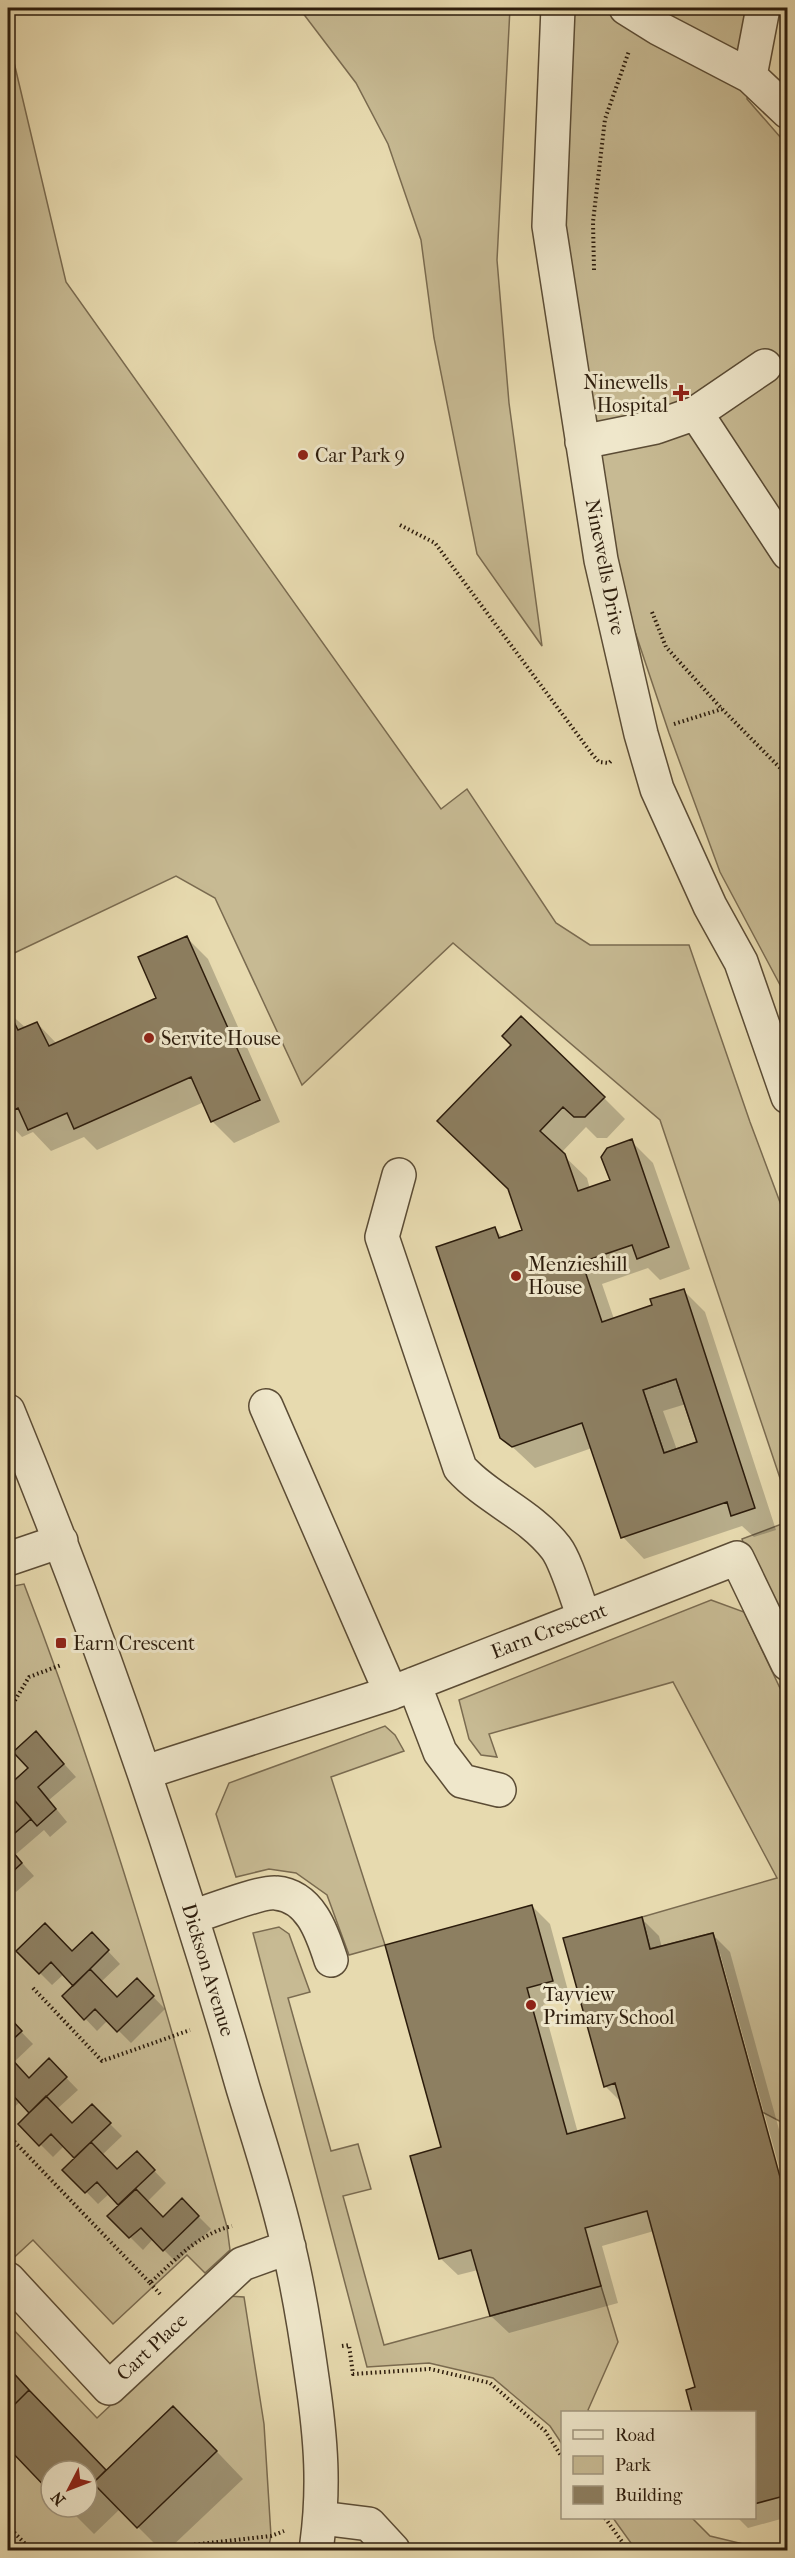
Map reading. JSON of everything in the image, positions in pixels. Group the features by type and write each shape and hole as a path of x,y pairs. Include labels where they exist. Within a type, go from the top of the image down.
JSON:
{"street":[{"name":"Ninewells Drive","path":"558,8 549,226 601,560 641,734 657,789 710,906 741,962 788,1097"},
{"path":"626,8 658,28 750,76 788,112"},
{"path":"750,76 763,8"},
{"path":"582,442 657,427 696,413 765,366"},
{"path":"696,413 788,553"},
{"path":"741,962 788,1029"},
{"path":"399,1175 382,1237 460,1468 475,1485 530,1522 557,1549 584,1617"},
{"path":"266,1407 402,1688 440,1752 462,1781 500,1790"},
{"name":"Dickson Avenue","path":"8,1411 61,1541 146,1772 192,1917 289,2247 309,2352 321,2439 321,2518 316,2550"},
{"path":"8,1559 61,1541"},
{"name":"Earn Crescent","path":"146,1772 402,1688 737,1558 788,1664"},
{"path":"192,1917 276,1893 304,1904 323,1933 331,1960"},
{"name":"Cart Place","path":"8,2279 109,2388 242,2264 289,2247"},
{"path":"321,2518 369,2524 393,2550"}],"path":[{"path":"400,525 435,543 569,727 599,762 609,763 614,758 620,741 722,709"},
{"path":"8,1712 29,1677 61,1665"},
{"path":"33,1988 102,2061 174,2035"},
{"path":"8,2135 150,2283 191,2246 215,2231 232,2226"},
{"path":"309,2352 349,2344 353,2374 430,2369 490,2383 545,2431 561,2455"},
{"path":"145,2550 271,2536 321,2518"},
{"path":"606,2519 628,2550"},
{"path":"8,2526 31,2550"}],"green space":[{"path":"299,8 510,8 497,260 509,403 542,646 477,554 434,338 421,240 388,144 356,83"},
{"name":"Ninewells Hospital","path":"573,8 760,8 747,99 788,146 787,998 720,872 669,733 610,557 559,222"},
{"path":"8,37 66,282 441,809 467,789 556,923 590,945 689,945 787,1221 787,1499 660,1120 453,943 302,1085 215,898 176,876 8,956"},
{"path":"676,1379 697,1442 664,1453 643,1390"},
{"path":"787,1522 787,1639 747,1557 742,1539"},
{"path":"24,1584 54,1663 133,1903 227,2227 230,2250 205,2273 187,2255 113,2324 33,2240 8,2263 8,1587"},
{"path":"711,1600 744,1612 787,1703 787,2125 762,2112 713,1933 650,1949 642,1917 777,1878 673,1682 489,1734 497,1757 481,1755 469,1739 459,1700"},
{"path":"385,1726 395,1735 404,1751 331,1777 385,1945 349,1955 327,1895 296,1873 269,1869 236,1877 216,1814 229,1783"},
{"path":"279,1927 289,1934 310,1992 288,1998 331,2151 358,2144 371,2189 343,2196 384,2345 601,2286 618,2342 589,2411 561,2411 561,2442 550,2426 493,2378 429,2363 367,2367 253,1933"},
{"path":"227,2296 244,2297 264,2424 271,2536 268,2550 8,2550 8,2324 97,2418"},
{"path":"614,2519 693,2519 710,2536 768,2550 636,2550"}],"building":[{"name":"Servite House","path":"187,936 260,1100 211,1122 191,1077 74,1129 67,1113 28,1130 18,1108 8,1113 8,1010 18,1030 37,1022 49,1046 156,998 138,957"},
{"name":"Menzieshill House","path":"521,1016 605,1097 585,1117 574,1117 563,1107 540,1131 565,1154 578,1191 610,1180 601,1157 607,1148 632,1139 669,1247 637,1259 632,1245 582,1262 602,1322 652,1305 650,1299 684,1289 755,1508 731,1516 727,1502 621,1538 582,1423 512,1447 500,1438 436,1247 495,1227 499,1238 522,1230 508,1189 437,1121 511,1045 502,1036","holes":["676,1379 697,1442 664,1453 643,1390"]},
{"path":"36,1731 64,1764 38,1787 56,1809 37,1826 8,1793 8,1786 28,1768 13,1752"},
{"path":"8,1793 31,1819 8,1839"},
{"path":"8,1846 22,1863 8,1876"},
{"path":"532,1905 553,1981 527,1988 567,2134 625,2118 615,2083 604,2087 563,1938 642,1917 650,1949 713,1933 788,2206 788,2495 756,2503 756,2411 692,2411 686,2390 695,2387 647,2211 585,2228 601,2286 490,2316 471,2250 439,2259 410,2156 441,2147 385,1945"},
{"path":"45,1923 72,1951 92,1932 109,1950 73,1986 51,1962 39,1974 16,1951"},
{"path":"90,1969 117,1997 137,1978 154,1996 117,2032 95,2009 84,2020 62,1996"},
{"path":"8,2016 22,2031 8,2044"},
{"path":"8,2055 29,2078 49,2058 67,2077 29,2113 8,2090"},
{"path":"46,2096 72,2123 92,2104 111,2123 74,2158 51,2134 39,2146 18,2124"},
{"path":"91,2142 117,2169 137,2151 155,2170 118,2205 97,2182 85,2193 62,2170"},
{"path":"136,2189 163,2217 182,2198 199,2216 163,2251 141,2228 129,2238 107,2216"},
{"path":"8,2367 29,2390 8,2411"},
{"path":"29,2390 95,2459 39,2459 39,2480 8,2448 8,2411"},
{"path":"173,2406 217,2451 137,2528 99,2489 99,2477"},
{"path":"99,2463 106,2470 99,2477"}],"place":[{"name":"Ninewells Hospital","path":"681,393"},
{"name":"Car Park 9","path":"303,455"},
{"name":"Servite House","path":"149,1038"},
{"name":"Menzieshill House","path":"516,1276"},
{"name":"Earn Crescent","path":"61,1643"},
{"name":"Tayview Primary School","path":"531,2005"}]}
